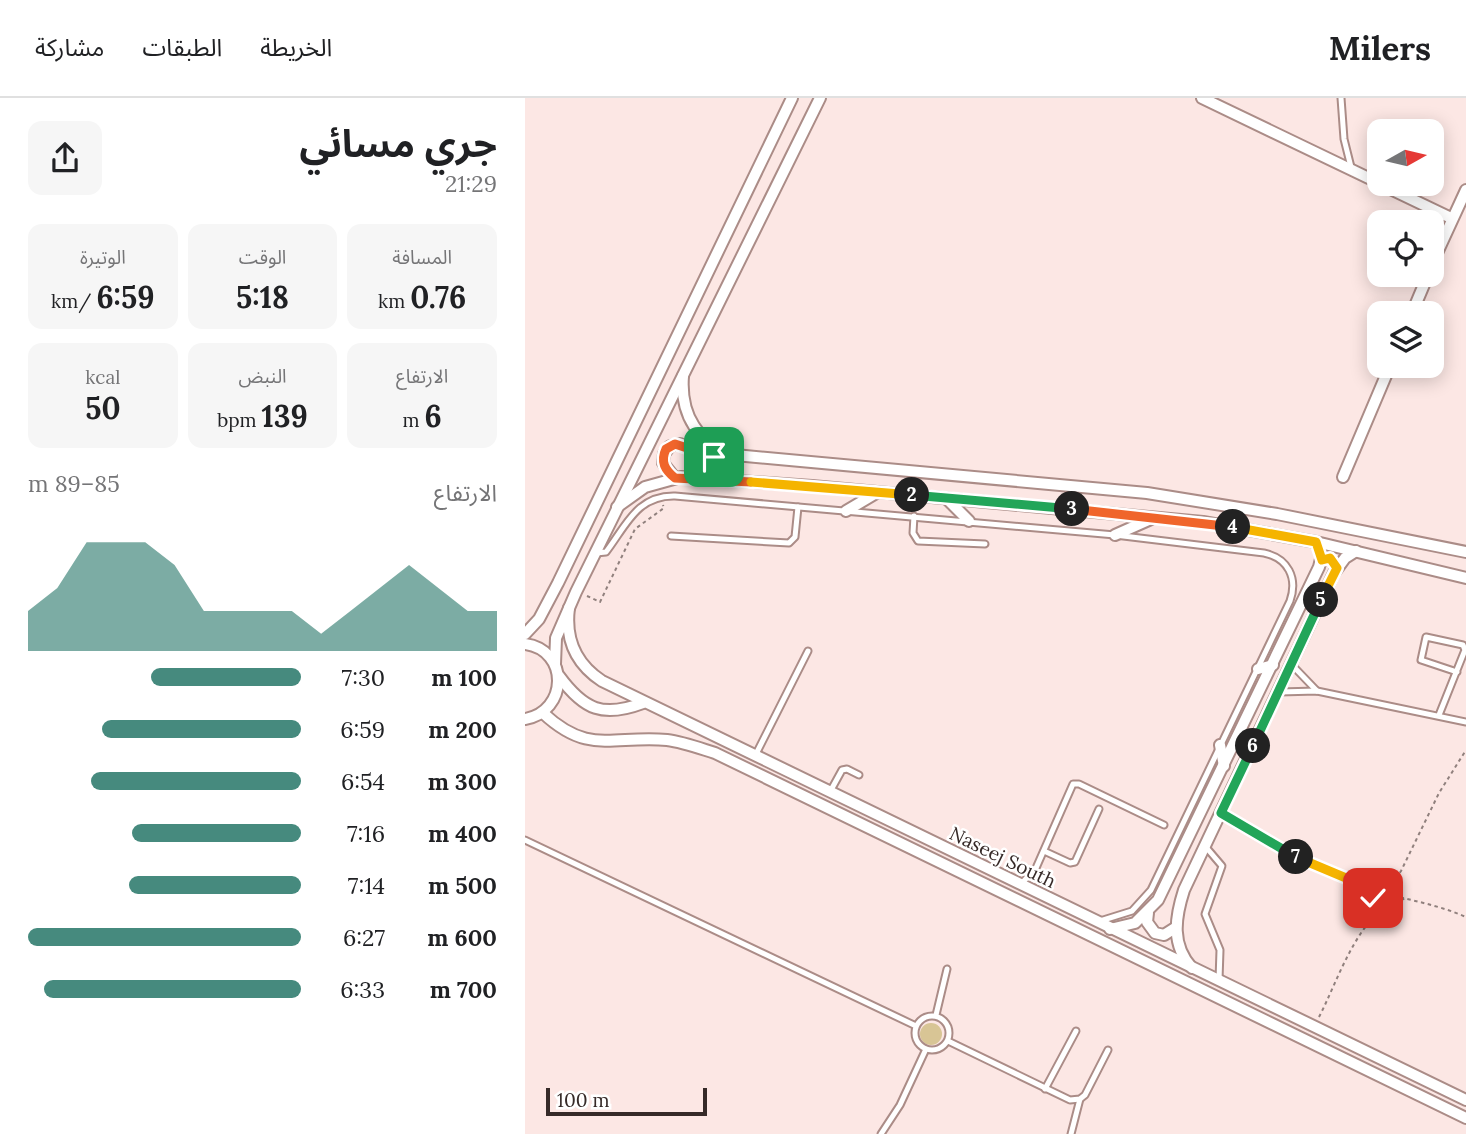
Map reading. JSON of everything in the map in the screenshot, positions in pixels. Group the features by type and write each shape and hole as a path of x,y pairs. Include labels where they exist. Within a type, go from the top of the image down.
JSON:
{"street":[{"path":"525,634 539,619 558,583 711,271 792,98"},
{"path":"555,664 557,638 576,592 820,98"},
{"path":"1202,98 1367,178"},
{"path":"1444,235 1466,190"},
{"path":"1404,196 1451,218"},
{"path":"711,271 730,281"},
{"path":"683,376 684,402 691,423 703,438 727,452 758,458 1157,495 1398,537 1466,552"},
{"path":"1343,477 1384,378"},
{"path":"675,478 663,463 664,454 670,446 680,444 714,457 727,452"},
{"path":"617,507 645,487 675,478 878,492 1249,529 1356,551 1466,578"},
{"path":"846,511 878,492"},
{"path":"946,498 969,522"},
{"path":"1115,535 1153,518"},
{"path":"1110,929 1129,926 1148,913 1162,893 1322,560 1316,542"},
{"path":"1194,970 1180,951 1175,928 1184,890 1337,568 1356,551"},
{"path":"1322,560 1330,558 1337,568"},
{"name":"Naseej South","path":"569,608 571,642 583,665 601,681 829,794 1466,1100"},
{"path":"525,644 545,652 575,697 595,709 617,710 643,703"},
{"path":"1258,669 1273,665"},
{"path":"525,719 543,713 554,700 559,676"},
{"path":"543,713 560,728 580,738 600,741 667,740 715,753 1466,1118"},
{"path":"1220,745 1224,767"},
{"path":"1148,913 1147,922 1155,933 1168,933 1175,928"}],"lane":[{"path":"1341,98 1344,139 1352,170"},
{"path":"596,553 606,552 636,510 659,497 797,506 1115,535 1264,553 1282,560 1292,576 1292,596 1147,896 1126,915 1097,922"},
{"path":"671,536 789,543 795,537 797,506"},
{"path":"914,516 913,533 918,541 985,544"},
{"path":"1439,715 1457,672 1465,650 1463,645 1426,637 1421,660 1457,672"},
{"path":"755,758 808,651"},
{"path":"1292,665 1317,691"},
{"path":"1279,692 1317,691 1466,722"},
{"path":"829,794 842,770 849,769 859,775"},
{"path":"1020,885 1032,873 1044,851 1071,786 1075,783 1164,825"},
{"path":"1044,851 1070,863 1075,862 1099,809"},
{"path":"525,840 916,1026"},
{"path":"1205,846 1222,866 1205,914 1220,950 1220,983"},
{"path":"936,1016 947,969"},
{"path":"926,1016 936,1016 948,1025 948,1041 941,1048 926,1049 916,1040 916,1026 926,1016"},
{"path":"1045,1089 1076,1031"},
{"path":"948,1041 1070,1100 1080,1099"},
{"path":"881,1134 900,1105 926,1049"},
{"path":"1071,1134 1080,1099 1089,1089 1108,1050"}],"path":[{"path":"576,592 600,602 638,525 664,508 659,497"},
{"path":"1373,916 1373,898 1377,891 1395,880 1401,872 1439,793 1466,750"},
{"path":"1221,813 1289,854 1354,884 1442,907 1466,918"},
{"path":"1314,1027 1373,916 1393,902 1410,899"}],"shaded area":[{"path":"931,1023 939,1026 942,1034 939,1042 931,1045 923,1042 920,1034 923,1026"}],"route":[{"path":"714,457 675,444 666,449 663,463 667,472 675,478 732,480 1054,507 1203,522 1316,542 1321,550 1322,560 1330,558 1337,568 1221,813 1289,854 1354,884 1377,891 1373,898"}]}
